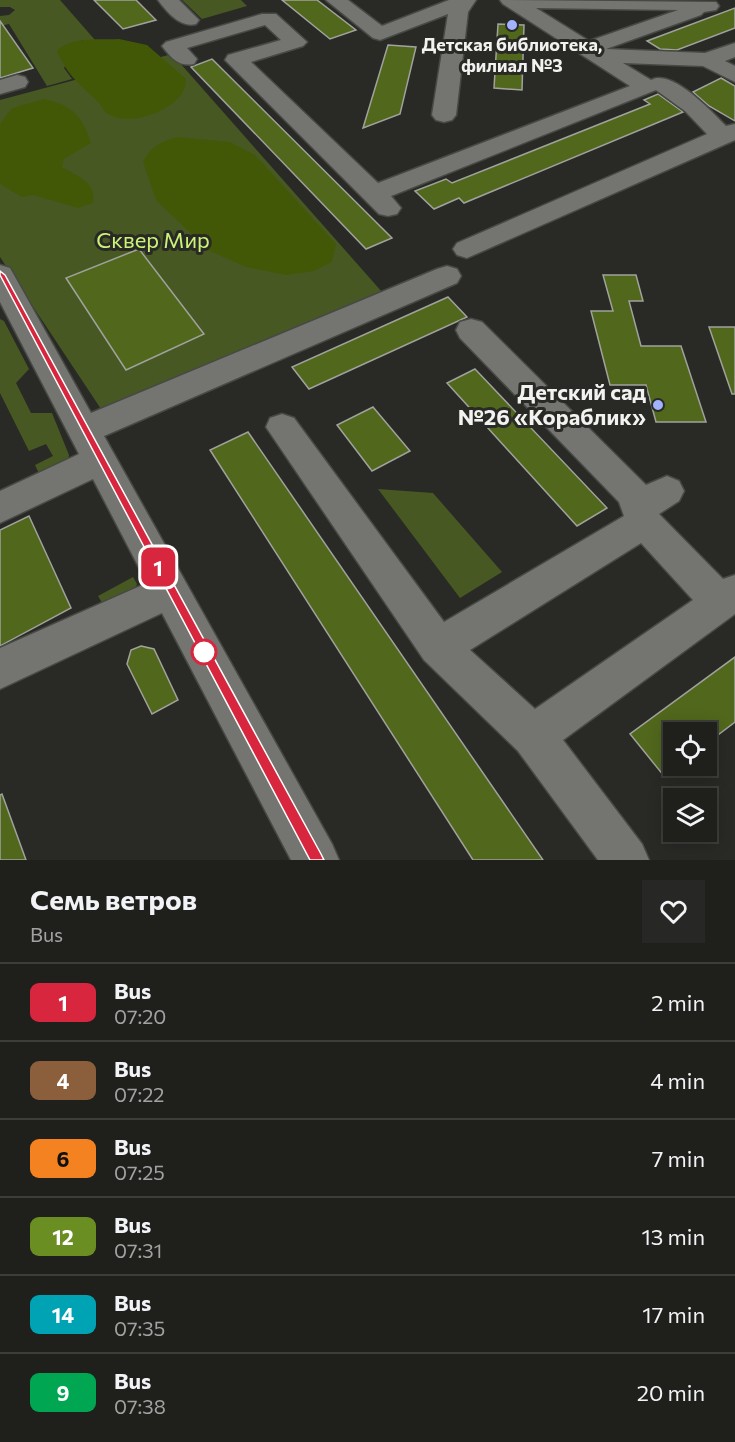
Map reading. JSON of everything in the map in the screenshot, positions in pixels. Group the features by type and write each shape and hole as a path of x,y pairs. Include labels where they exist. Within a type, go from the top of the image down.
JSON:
{"street":[{"path":"168,0 189,20"},
{"path":"344,1 380,34 465,1"},
{"path":"444,115 458,12 465,1"},
{"path":"511,1 716,3"},
{"path":"186,59 173,46 268,18 296,42 236,60 382,201 647,87 511,1"},
{"path":"594,52 716,3"},
{"path":"708,60 735,49"},
{"path":"594,52 708,60 735,75"},
{"path":"467,249 724,141 693,106 660,83"},
{"path":"0,508 92,445 447,276"},
{"path":"3,286 92,445 316,860"},
{"path":"471,330 633,494 650,507 727,597 533,736"},
{"path":"282,428 438,647 533,736 626,860"},
{"path":"438,647 650,507"},
{"path":"0,669 100,621 171,591"}],"green space":[{"path":"0,0 60,0 95,40 82,40 64,68 72,79 47,86 9,24 0,26 0,16 9,15 15,10 10,7 0,7"},
{"path":"182,0 241,0 247,6 202,19"},
{"path":"119,39 147,45 186,79 184,90 169,106 138,118 117,118 108,114 66,68 57,51 77,41"},
{"name":"Сквер Мир","path":"172,54 382,292 105,415 0,257 0,100"},
{"path":"44,99 69,108 84,125 91,143 64,159 62,167 85,180 92,190 93,203 78,208 33,195 22,197 0,184 0,124 12,108"},
{"path":"177,137 230,142 255,155 336,244 332,262 314,271 286,275 246,267 208,250 156,200 143,162 157,145"},
{"path":"0,319 4,321 29,369 16,383 31,413 52,413 69,455 68,463 42,480 35,465 53,456 46,444 29,451 0,393"},
{"path":"378,489 433,493 502,572 460,598"},
{"path":"133,577 137,584 134,593 108,613 98,596"}],"building":[{"path":"94,0 136,0 156,20 123,29"},
{"path":"282,0 317,0 356,30 330,39"},
{"path":"735,8 735,28 677,50 660,49 647,41"},
{"path":"0,21 33,68 0,78"},
{"path":"498,24 524,25 522,90 494,88"},
{"path":"388,45 416,47 400,114 363,128"},
{"path":"212,59 392,238 366,249 191,67"},
{"path":"721,78 735,86 735,121 709,106 693,92"},
{"path":"658,94 683,112 464,203 459,198 434,209 415,191 446,179 452,183 650,104 644,100"},
{"path":"139,249 204,334 126,370 66,278"},
{"path":"603,275 636,275 643,301 629,301 641,346 681,346 706,422 656,422 646,385 610,385 591,311 613,311"},
{"path":"448,297 467,317 309,389 292,367"},
{"path":"709,327 735,327 735,394 732,394"},
{"path":"475,369 607,508 577,526 447,383"},
{"path":"373,407 410,451 372,471 337,425"},
{"path":"248,432 543,860 473,860 210,450"},
{"path":"29,516 71,608 0,646 0,530"},
{"path":"141,646 154,649 178,700 152,714 127,664 131,650"},
{"path":"735,657 735,722 717,736 717,722 663,722 663,775 630,734"},
{"path":"2,794 26,860 0,860 0,795"}],"bus line":[{"name":"1","path":"0,275 316,860"}],"place":[{"name":"Детская библиотека, филиал №3","path":"512,25"},
{"name":"Детский сад №26 «Кораблик»","path":"658,405"}]}
